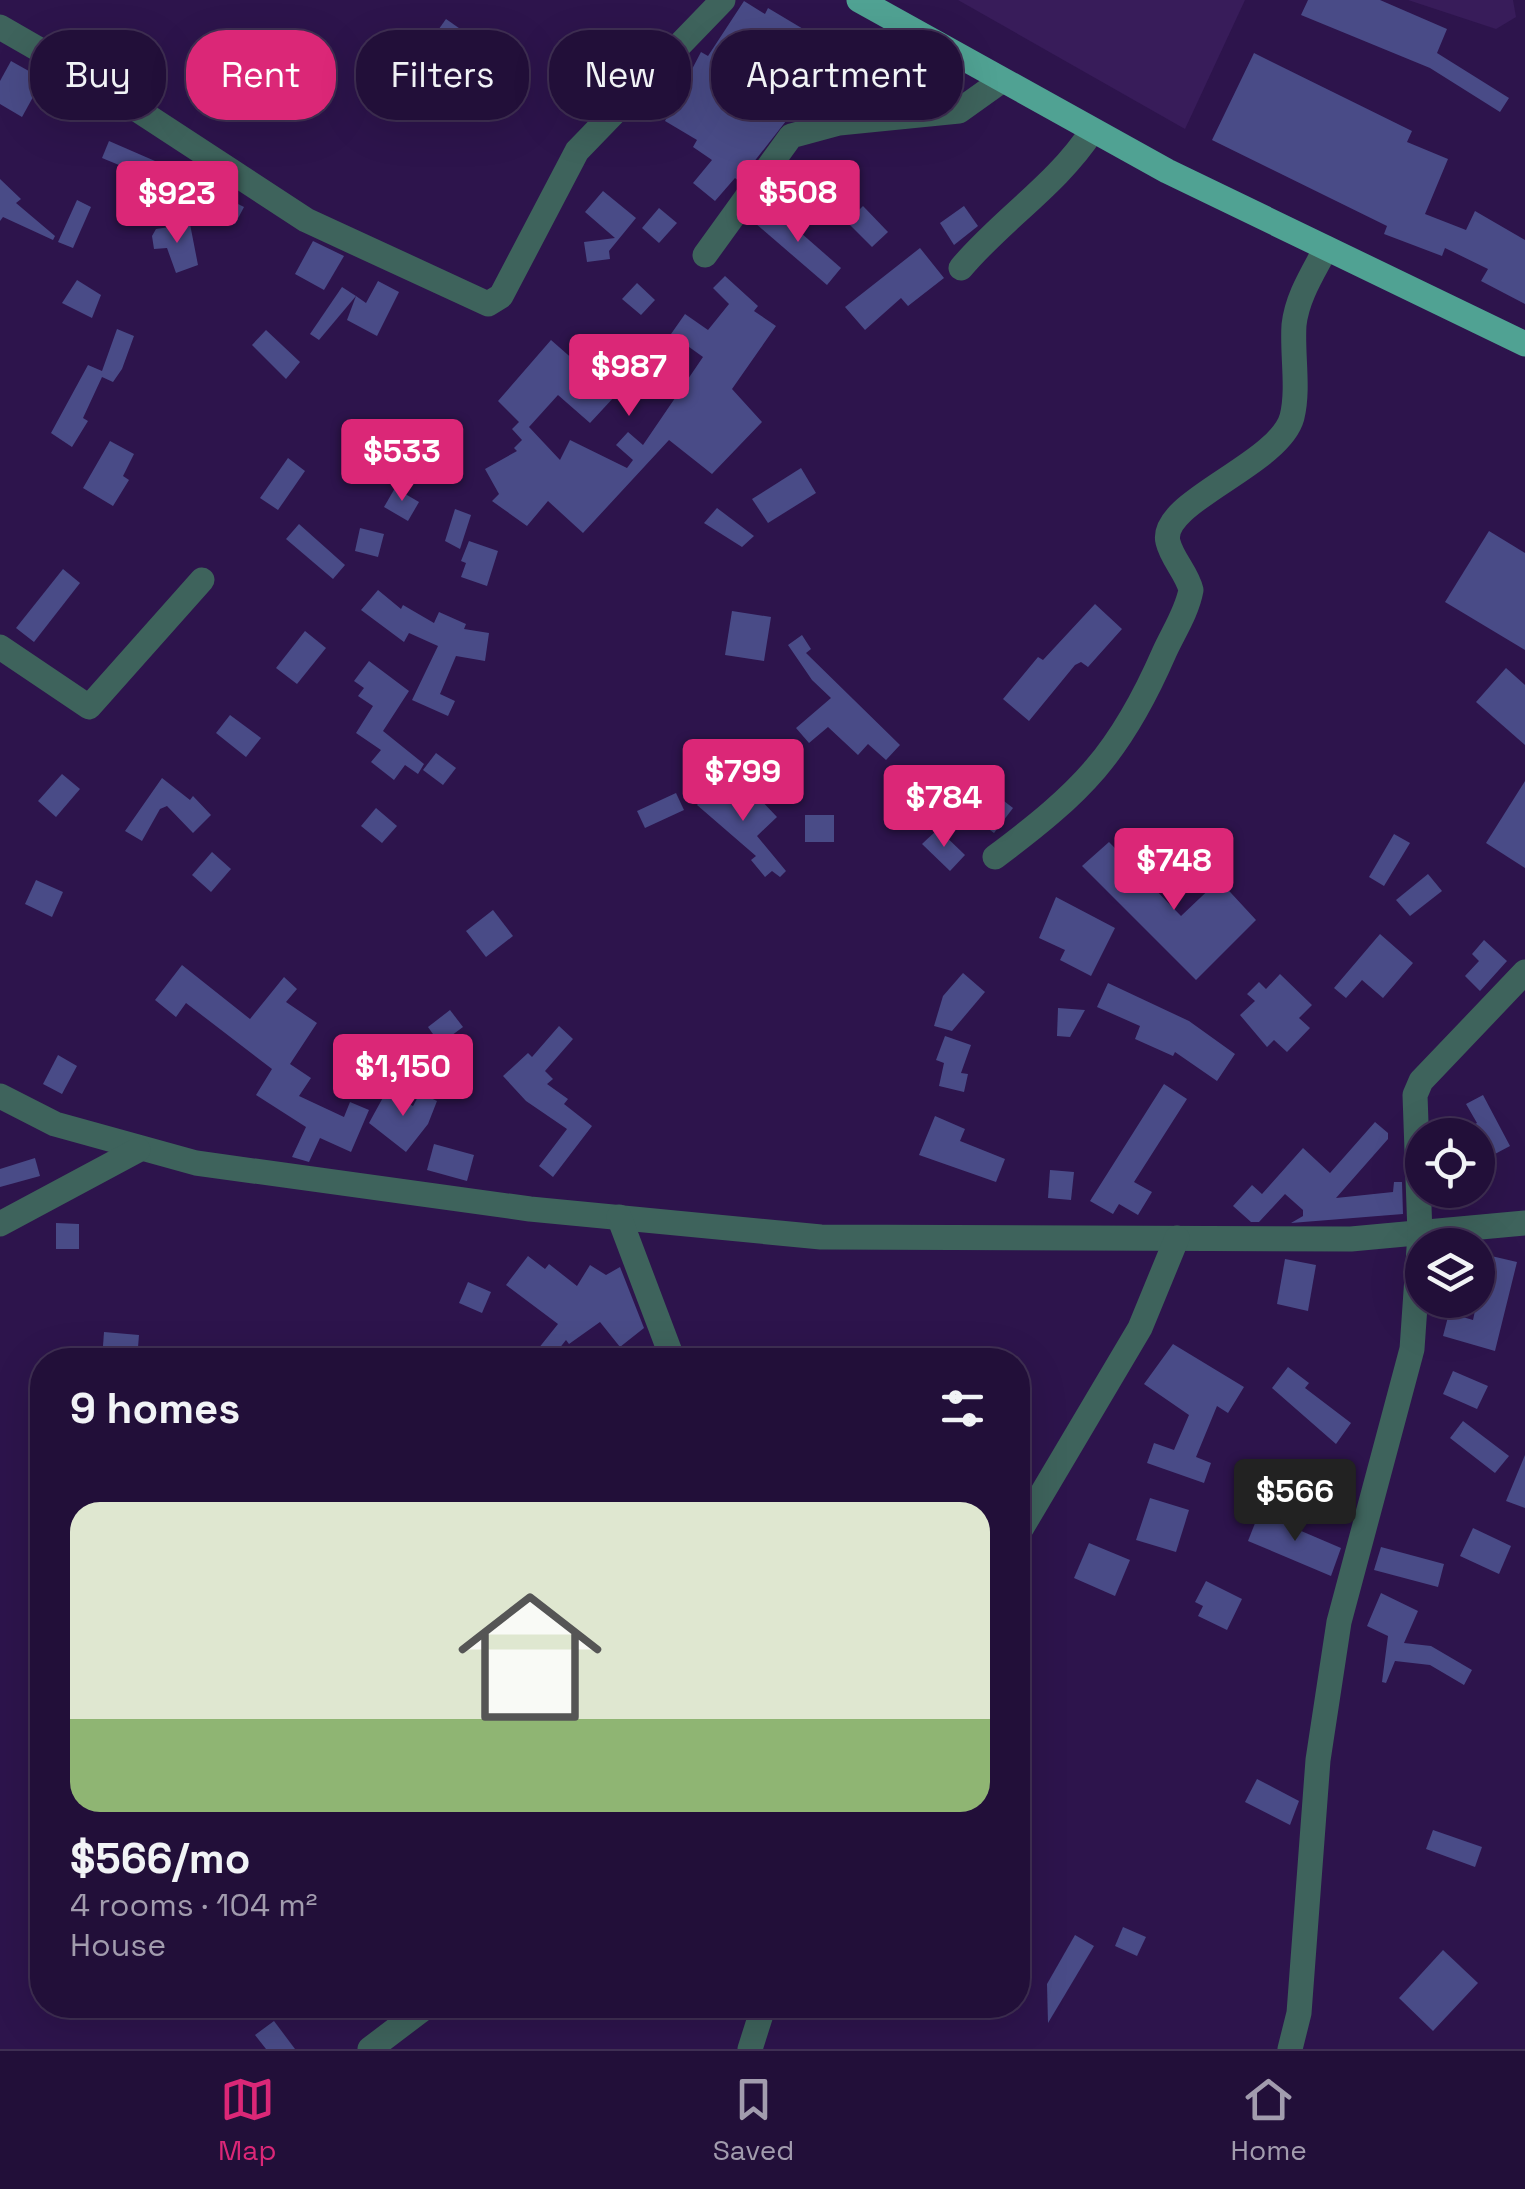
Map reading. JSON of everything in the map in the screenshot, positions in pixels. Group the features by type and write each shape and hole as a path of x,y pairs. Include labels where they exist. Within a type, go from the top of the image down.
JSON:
{"main road":[{"path":"859,0 1092,131 1525,344"}],"street":[{"path":"0,27 92,80 306,220 488,304 501,296 577,152 632,90 723,0"},
{"path":"706,255 790,136 839,122 959,112 1000,80"},
{"path":"961,268 993,229 1054,178 1092,131"},
{"path":"995,857 1078,792 1118,746 1142,703 1191,590 1168,542 1168,529 1178,512 1270,448 1292,418 1294,322 1300,296 1326,248"},
{"path":"0,647 90,707 202,580"},
{"path":"1420,1228 1414,1094 1525,972"},
{"path":"0,1096 55,1124 138,1150 254,1171 619,1218 821,1236 1351,1239 1405,1235"},
{"path":"0,1224 138,1150"},
{"path":"619,1218 668,1348"},
{"path":"1477,1228 1525,1223"},
{"path":"1030,1514 1131,1345 1176,1238"},
{"path":"1290,2049 1299,2013 1318,1760 1339,1622 1412,1349 1414,1318"},
{"path":"370,2049 411,2018"},
{"path":"750,2049 760,2018"}],"shaded area":[{"path":"958,0 1245,0 1185,129"},
{"path":"1408,0 1513,0 1516,17 1496,29"}],"building":[{"path":"1308,0 1380,0 1447,29 1437,53 1509,98 1500,112 1430,68 1301,15"},
{"path":"744,1 765,14 768,8 805,30 725,30"},
{"path":"446,19 462,30 438,30"},
{"path":"711,51 711,120 790,120 739,181 735,178 715,201 693,183 712,160 693,147 697,140 665,121 691,120 691,71 701,52 708,56"},
{"path":"1254,53 1412,131 1407,142 1448,159 1425,214 1466,230 1475,211 1525,240 1525,304 1481,281 1488,269 1445,248 1442,256 1384,234 1387,226 1212,140"},
{"path":"11,61 30,72 30,103 22,117 0,104 0,81"},
{"path":"109,141 155,161 148,177 102,158"},
{"path":"189,163 203,172 198,184 244,207 235,224 173,193"},
{"path":"819,172 848,202 836,214 807,184"},
{"path":"0,179 21,199 16,203 55,236 53,240 3,217 0,221"},
{"path":"603,191 636,218 609,251 610,259 587,262 584,242 615,238 585,212"},
{"path":"77,200 91,207 73,248 58,242"},
{"path":"769,205 841,268 827,285 755,223"},
{"path":"863,206 888,232 872,247 847,222"},
{"path":"964,206 978,226 954,245 940,223"},
{"path":"659,208 677,223 659,243 642,228"},
{"path":"190,224 198,265 176,273 167,248 154,249 152,236 156,229"},
{"path":"313,241 344,256 324,290 295,274"},
{"path":"920,248 944,278 908,306 901,298 865,330 845,307"},
{"path":"725,276 758,306 754,311 776,326 732,389 762,422 712,474 669,440 583,533 548,501 527,526 492,501 499,494 485,469 517,451 514,448 522,440 512,429 519,422 498,401 551,340 615,396 590,423 558,395 529,427 560,460 570,440 627,468 633,460 616,445 628,432 643,445 703,357 671,334 685,314 708,330 729,304 713,288"},
{"path":"77,280 101,295 92,318 62,303"},
{"path":"378,281 399,292 377,336 347,320 356,296 366,303"},
{"path":"637,283 655,300 641,315 622,299"},
{"path":"342,287 356,296 319,340 310,334"},
{"path":"117,329 134,336 122,369 113,382 102,377 83,418 88,421 72,447 51,433 88,365 102,371"},
{"path":"266,330 300,362 286,379 252,345"},
{"path":"110,441 134,454 123,476 129,480 113,506 83,488"},
{"path":"288,458 305,471 278,510 260,498"},
{"path":"801,468 816,493 768,523 752,499"},
{"path":"395,488 419,502 408,521 384,507"},
{"path":"717,508 754,536 742,547 704,523"},
{"path":"455,509 471,515 460,549 445,541"},
{"path":"299,524 345,565 333,579 286,539"},
{"path":"360,528 384,534 378,557 355,551"},
{"path":"1489,531 1525,553 1525,650 1445,602"},
{"path":"469,541 498,551 487,586 461,577 466,563 461,561"},
{"path":"63,569 80,583 34,642 16,628"},
{"path":"378,590 401,609 403,605 434,623 439,612 466,624 464,629 489,633 485,661 456,656 440,694 455,701 448,716 412,700 438,646 409,633 404,642 361,610"},
{"path":"1095,604 1122,629 1088,667 1081,662 1075,665 1029,721 1003,699 1038,657 1043,660"},
{"path":"732,611 771,617 764,661 725,655"},
{"path":"305,631 326,648 297,684 276,668"},
{"path":"802,635 811,649 806,653 900,745 886,760 868,744 858,755 828,727 809,743 796,728 831,698 812,680 788,645"},
{"path":"369,661 409,691 383,731 424,764 418,774 405,765 394,780 371,762 381,750 356,733 373,706 358,696 364,688 354,681"},
{"path":"1506,668 1525,685 1525,745 1476,702"},
{"path":"230,715 261,738 246,757 216,733"},
{"path":"436,753 456,768 443,785 423,770"},
{"path":"62,774 80,789 56,817 38,801"},
{"path":"162,778 190,800 193,796 211,815 193,833 167,806 160,809 142,841 125,831"},
{"path":"716,780 749,806 758,797 777,817 757,836 786,871 780,877 772,871 765,877 751,860 756,856 697,805"},
{"path":"1525,781 1525,868 1486,843"},
{"path":"982,784 1013,808 994,833 963,810"},
{"path":"676,793 684,810 645,828 637,811"},
{"path":"376,808 397,826 382,843 361,826"},
{"path":"805,815 834,815 834,842 805,842"},
{"path":"938,829 965,855 950,871 922,844"},
{"path":"1394,834 1410,843 1384,886 1369,877"},
{"path":"1109,842 1181,916 1219,880 1256,920 1196,980 1082,866"},
{"path":"212,852 231,869 211,892 192,875"},
{"path":"1428,874 1442,891 1410,916 1396,900"},
{"path":"36,880 63,892 52,917 25,904"},
{"path":"1056,897 1115,928 1091,976 1060,960 1065,950 1039,938"},
{"path":"493,910 513,936 486,957 466,931"},
{"path":"1380,934 1413,963 1383,998 1362,980 1346,998 1334,988"},
{"path":"1484,940 1507,961 1480,991 1465,976 1479,961 1472,954"},
{"path":"182,965 250,1019 284,977 297,989 286,1002 317,1023 290,1064 311,1078 299,1096 344,1117 350,1102 369,1110 351,1152 320,1138 309,1162 292,1157 306,1127 256,1095 272,1069 186,1003 176,1017 155,1000"},
{"path":"963,973 985,992 952,1031 934,1026 943,996"},
{"path":"1280,974 1312,1005 1299,1018 1310,1028 1287,1052 1274,1040 1267,1047 1240,1015 1255,1001 1247,994 1259,982 1266,989"},
{"path":"1108,983 1189,1021 1235,1054 1217,1081 1175,1052 1173,1056 1135,1039 1140,1026 1097,1007"},
{"path":"1058,1008 1085,1010 1070,1037 1057,1036"},
{"path":"450,1010 463,1027 440,1044 428,1027"},
{"path":"559,1026 573,1039 545,1071 553,1079 547,1084 568,1099 564,1104 592,1126 553,1177 539,1166 567,1129 526,1101 503,1076 528,1053 532,1057"},
{"path":"945,1036 971,1045 961,1073 968,1074 964,1092 939,1086 944,1063 936,1060"},
{"path":"58,1055 77,1066 62,1094 43,1084"},
{"path":"1164,1084 1187,1099 1134,1182 1152,1192 1138,1215 1119,1204 1113,1214 1090,1201"},
{"path":"386,1092 413,1106 420,1093 437,1101 428,1124 406,1152 369,1123"},
{"path":"1483,1095 1510,1146 1495,1154 1495,1118 1474,1118 1466,1104"},
{"path":"935,1116 965,1129 960,1141 1005,1159 996,1182 919,1155"},
{"path":"1375,1122 1388,1133 1388,1139 1336,1198 1393,1192 1394,1182 1402,1182 1403,1214 1291,1223 1303,1216 1303,1210 1285,1194 1259,1222 1251,1222 1233,1206 1252,1185 1262,1194 1303,1148 1330,1173"},
{"path":"434,1144 474,1155 467,1181 427,1170"},
{"path":"35,1158 40,1176 0,1187 0,1169"},
{"path":"1050,1170 1074,1172 1071,1200 1048,1198"},
{"path":"56,1223 79,1224 79,1249 56,1249"},
{"path":"528,1256 545,1269 549,1264 577,1286 590,1265 606,1275 620,1267 644,1328 620,1347 600,1322 569,1344 566,1340 560,1348 539,1348 558,1324 506,1285"},
{"path":"1495,1257 1517,1262 1495,1351 1443,1336 1448,1318 1495,1318"},
{"path":"1285,1259 1316,1265 1308,1311 1277,1304"},
{"path":"468,1282 491,1292 482,1313 459,1303"},
{"path":"104,1332 139,1335 138,1348 103,1348"},
{"path":"1173,1344 1244,1387 1228,1413 1217,1406 1196,1457 1211,1463 1204,1483 1147,1463 1154,1443 1174,1450 1189,1415 1144,1384"},
{"path":"1288,1367 1309,1383 1305,1388 1351,1423 1336,1444 1272,1388"},
{"path":"1453,1371 1488,1386 1477,1409 1443,1394"},
{"path":"1463,1421 1509,1456 1495,1473 1450,1438"},
{"path":"1525,1455 1525,1508 1506,1501"},
{"path":"1150,1498 1189,1510 1176,1552 1136,1540"},
{"path":"1259,1513 1341,1548 1331,1576 1248,1541"},
{"path":"1473,1528 1511,1546 1499,1574 1460,1556"},
{"path":"1089,1543 1130,1560 1115,1596 1074,1578"},
{"path":"1381,1547 1444,1564 1438,1587 1374,1570"},
{"path":"1206,1581 1242,1599 1227,1630 1198,1616 1203,1606 1195,1602"},
{"path":"1381,1593 1418,1611 1404,1643 1431,1646 1472,1670 1464,1685 1430,1665 1395,1661 1386,1683 1382,1682 1388,1636 1367,1626"},
{"path":"1257,1779 1299,1801 1290,1825 1245,1802"},
{"path":"1433,1830 1482,1847 1475,1867 1426,1849"},
{"path":"1123,1927 1146,1937 1137,1956 1115,1946"},
{"path":"1075,1935 1094,1946 1048,2023 1047,1984"},
{"path":"1443,1950 1478,1983 1433,2031 1399,1998"},
{"path":"274,2021 295,2049 266,2049 255,2035"}]}
